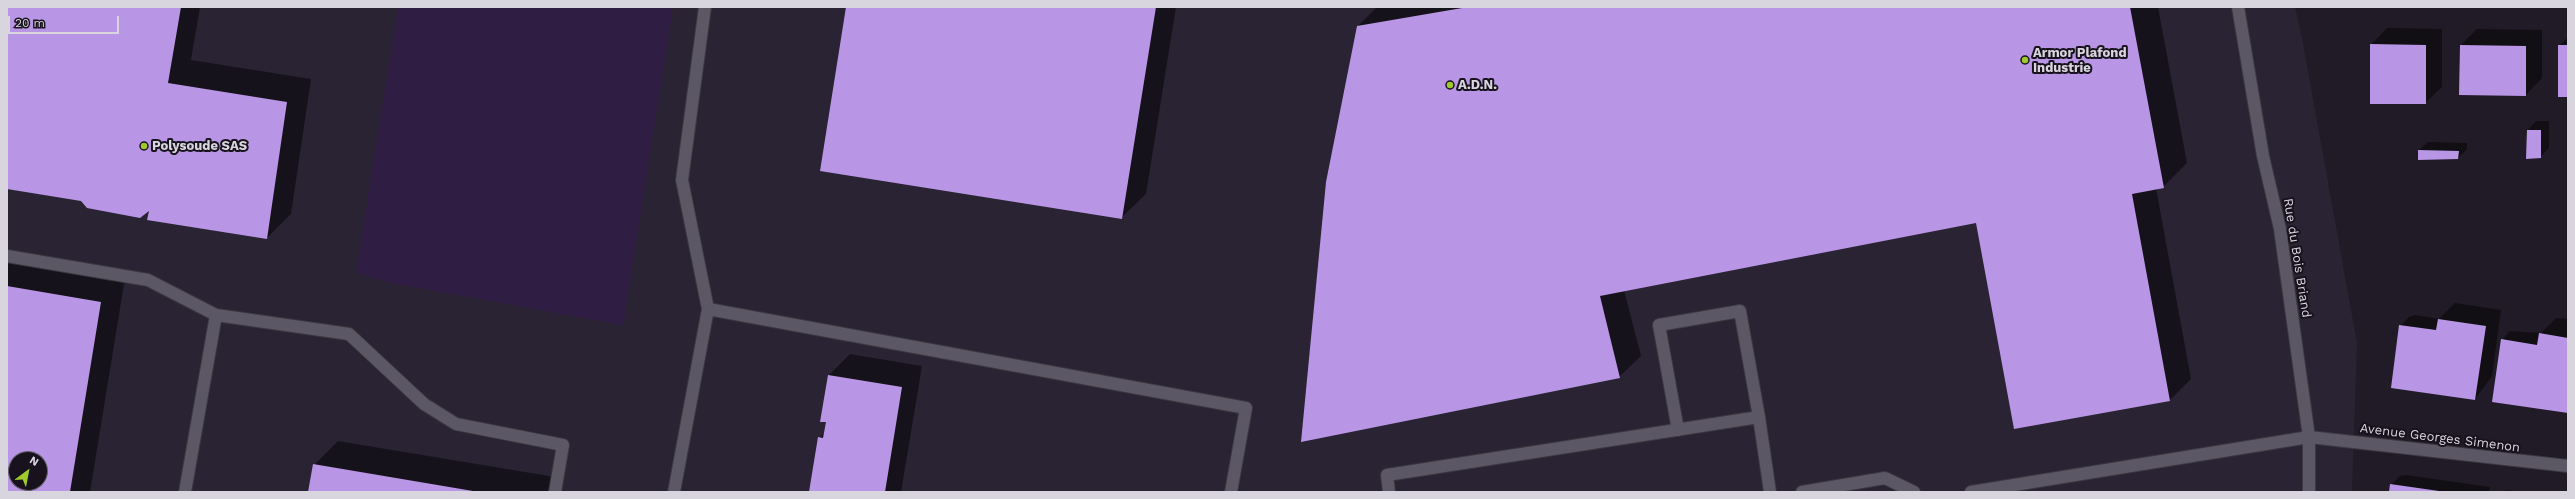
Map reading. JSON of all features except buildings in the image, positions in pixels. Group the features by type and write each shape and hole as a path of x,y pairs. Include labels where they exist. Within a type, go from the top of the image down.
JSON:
{"street":[{"path":"674,492 708,309 682,180 705,7"},
{"name":"Rue du Bois Briand","path":"2238,7 2263,156 2280,229 2309,437 2309,492"},
{"path":"7,256 148,280 216,315 349,334 424,404 456,424 563,445 555,492"},
{"path":"708,309 1246,408 1231,492"},
{"path":"1678,430 1659,325 1740,311 1759,417 1770,492"},
{"path":"185,492 216,315"},
{"path":"1389,492 1386,475 1759,417"},
{"name":"Avenue Georges Simenon","path":"1971,492 2309,437 2568,466"},
{"path":"1802,492 1885,478 1914,492"}],"shaded area":[{"path":"7,7 2295,7 2302,38 2357,343 2352,492 7,492"},
{"path":"398,7 673,7 623,325 391,283 356,273"}],"place":[{"name":"Armor Plafond Industrie","path":"2025,60"},
{"name":"A.D.N.","path":"1450,85"},
{"name":"Polysoude SAS","path":"144,146"}]}
